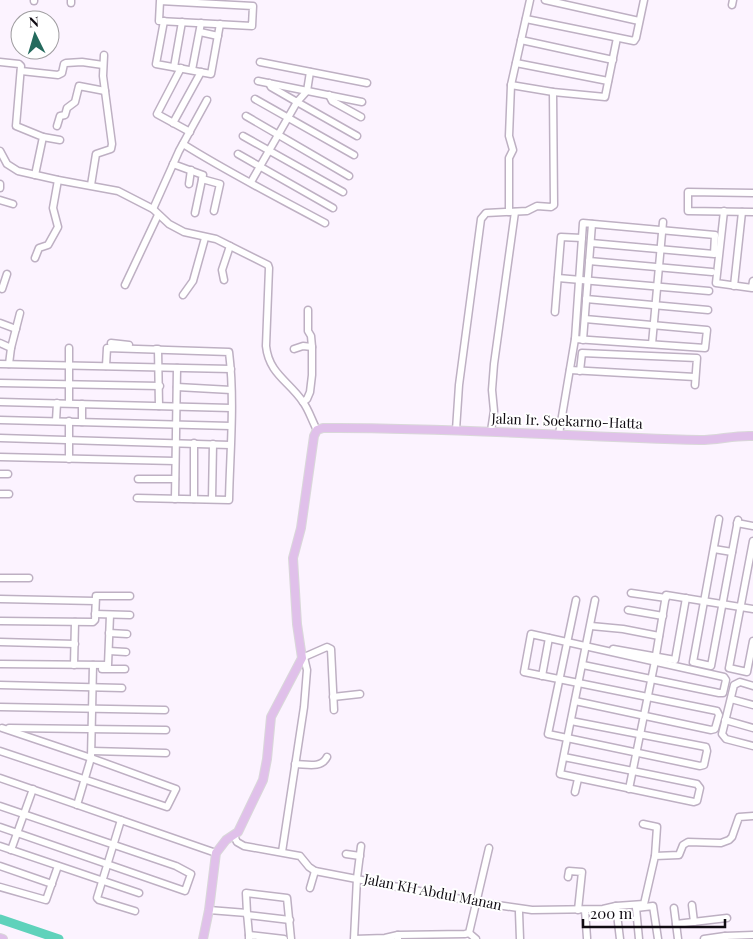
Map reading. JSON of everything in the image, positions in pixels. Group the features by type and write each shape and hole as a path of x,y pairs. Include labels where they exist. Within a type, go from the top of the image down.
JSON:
{"main road":[{"name":"Jalan Ir. Soekarno-Hatta","path":"317,430 324,428 456,430 700,440 753,436"},
{"path":"204,939 216,853 226,840 238,832 263,780 272,714 302,655 293,558 301,528 314,436 317,430"}],"street":[{"path":"491,431 494,411 493,373 512,212 509,158 513,150 509,136 510,84 530,0"},
{"path":"545,0 639,21"},
{"path":"526,19 635,40 644,0"},
{"path":"160,2 253,6 252,26 182,22 159,21 160,2"},
{"path":"164,21 156,64 211,74 220,24"},
{"path":"182,22 178,68 157,113 190,132"},
{"path":"192,70 201,23"},
{"path":"200,32 218,36"},
{"path":"510,84 553,92 605,97 617,38"},
{"path":"521,40 612,60"},
{"path":"91,185 96,154 109,150 112,147 105,91 104,55"},
{"path":"0,62 19,64 21,66 16,126 43,137 60,140"},
{"path":"21,71 58,75 62,73 66,63 82,62 104,65"},
{"path":"260,62 367,83"},
{"path":"516,63 608,81"},
{"path":"174,123 201,72"},
{"path":"251,182 297,102 307,91 310,72"},
{"path":"258,81 362,102"},
{"path":"269,83 271,88 357,136"},
{"path":"57,126 60,116 64,115 67,108 75,102 79,86 105,91"},
{"path":"456,430 459,385 481,219 486,213 527,211 538,206 551,207 554,205 553,92"},
{"path":"329,95 332,101 361,117"},
{"path":"255,99 354,155"},
{"path":"153,209 173,164 207,100"},
{"path":"246,116 349,176"},
{"path":"244,136 343,192"},
{"path":"35,175 43,137"},
{"path":"181,148 251,182 325,223"},
{"path":"0,151 4,160 11,167 35,175 118,191 153,209 158,216 184,232 216,239 269,266 268,358 273,368 303,402 317,430"},
{"path":"238,154 333,208"},
{"path":"173,164 203,175 195,213"},
{"path":"189,184 191,170"},
{"path":"202,179 220,184 214,211"},
{"path":"35,258 39,248 48,245 58,229 59,225 53,213 53,208 58,180"},
{"path":"753,194 688,192 688,211 753,212"},
{"path":"0,200 13,204"},
{"path":"724,211 716,283 752,288 753,283"},
{"path":"734,286 742,212"},
{"path":"125,285 158,216"},
{"path":"652,344 663,222"},
{"path":"560,434 575,339 583,224 715,235 714,254 591,243"},
{"path":"583,340 592,224"},
{"path":"555,312 561,237 582,238"},
{"path":"183,295 193,281 205,238"},
{"path":"224,280 222,270 230,246"},
{"path":"590,261 712,272"},
{"path":"3,290 7,274"},
{"path":"558,278 709,290"},
{"path":"586,299 708,310"},
{"path":"303,402 307,399 310,392 312,336 308,331 308,310"},
{"path":"9,364 20,313"},
{"path":"575,339 705,348 707,330 585,319"},
{"path":"0,323 16,329"},
{"path":"0,343 12,348"},
{"path":"110,343 158,349"},
{"path":"294,349 303,346 312,347"},
{"path":"69,348 69,404"},
{"path":"106,366 107,348 229,352 231,369 229,500 137,498"},
{"path":"158,349 159,406"},
{"path":"580,371 582,353 697,358 695,384"},
{"path":"0,364 231,369"},
{"path":"175,498 177,368"},
{"path":"570,370 695,377"},
{"path":"0,383 160,386"},
{"path":"177,387 231,390"},
{"path":"0,402 231,408"},
{"path":"56,403 56,421"},
{"path":"82,404 82,422"},
{"path":"0,420 231,426"},
{"path":"69,459 70,421"},
{"path":"0,438 230,445"},
{"path":"194,443 194,499"},
{"path":"212,499 213,444"},
{"path":"0,457 175,461"},
{"path":"0,474 8,474"},
{"path":"138,478 175,479"},
{"path":"0,494 9,494"},
{"path":"719,519 693,662 711,666 737,522 753,526"},
{"path":"753,541 729,668 747,672 753,641"},
{"path":"714,549 732,552"},
{"path":"0,578 29,578"},
{"path":"631,592 666,598"},
{"path":"629,789 666,594 753,609"},
{"path":"0,621 93,622 95,620 96,596 130,596"},
{"path":"655,659 675,660 686,598"},
{"path":"0,600 95,601"},
{"path":"571,721 706,748 703,766 548,734 576,600"},
{"path":"564,757 697,784 700,788 697,801 694,802 560,774 595,600"},
{"path":"628,610 662,616"},
{"path":"95,614 130,615"},
{"path":"93,667 108,665 110,615"},
{"path":"74,665 75,622"},
{"path":"591,626 623,629 659,636"},
{"path":"109,633 127,634"},
{"path":"575,701 710,730 715,729 719,715 716,711 648,696 524,672 532,634 655,659 724,677 726,680 723,693 719,694 583,665"},
{"path":"542,676 550,638"},
{"path":"0,642 75,644"},
{"path":"282,852 307,680 308,670 302,655 327,647 330,648 334,710"},
{"path":"109,651 126,652"},
{"path":"0,664 74,665 125,670"},
{"path":"77,804 91,754 93,667"},
{"path":"753,686 740,682 734,685 722,734 723,737 753,746"},
{"path":"0,685 122,688"},
{"path":"333,697 360,694"},
{"path":"731,699 753,706"},
{"path":"0,707 165,710"},
{"path":"725,720 753,728"},
{"path":"1,728 166,730"},
{"path":"0,751 167,807 176,789 91,754 1,728"},
{"path":"91,754 166,753"},
{"path":"295,764 320,765 325,761 326,757"},
{"path":"0,778 216,853"},
{"path":"575,792 578,779"},
{"path":"11,850 33,789"},
{"path":"0,806 179,867 191,874 185,890 0,827"},
{"path":"643,824 657,827 655,856 679,855 683,846 688,842 725,842 732,837 739,817 753,816"},
{"path":"122,820 97,896 98,900 135,912"},
{"path":"232,837 244,846 300,856 315,871 310,888"},
{"path":"0,846 139,893"},
{"path":"360,846 354,939 425,937 469,933 476,939"},
{"path":"469,933 489,848"},
{"path":"346,854 360,856"},
{"name":"Jalan KH Abdul Manan","path":"315,871 476,902 532,910 581,910 644,904 655,856"},
{"path":"0,866 52,884"},
{"path":"0,887 47,900 58,866"},
{"path":"568,877 569,871 582,870 581,910 587,938"},
{"path":"284,939 249,937 246,893 287,898 291,939"},
{"path":"692,905 694,922"},
{"path":"616,906 620,939"},
{"path":"639,939 636,908 653,906 658,939"},
{"path":"674,908 678,939"},
{"path":"209,910 290,920"},
{"path":"519,912 520,939"},
{"path":"676,924 727,918"},
{"path":"704,939 753,935"}],"waterway":[{"path":"0,919 59,939"}]}
